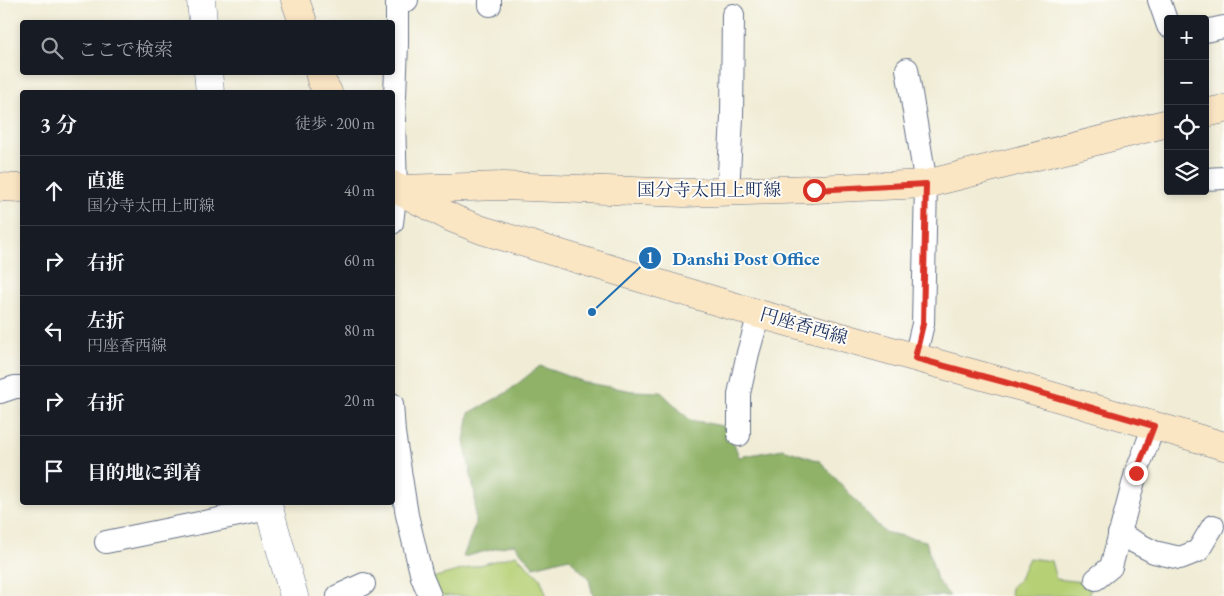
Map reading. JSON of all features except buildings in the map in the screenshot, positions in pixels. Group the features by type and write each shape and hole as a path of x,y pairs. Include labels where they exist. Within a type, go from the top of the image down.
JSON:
{"main road":[{"path":"296,0 302,20"},
{"path":"320,75 327,90"},
{"path":"1209,112 1224,108"},
{"name":"国分寺太田上町線","path":"395,188 503,186 684,193 814,190 926,184 1164,124"},
{"path":"0,186 20,188"},
{"name":"円座香西線","path":"395,189 454,219 482,230 759,314 1224,446"}],"street":[{"path":"201,0 203,20"},
{"path":"395,95 397,3 407,0"},
{"path":"1159,0 1164,15"},
{"path":"728,192 732,117 733,15"},
{"path":"1209,30 1224,28"},
{"path":"907,69 926,184 923,324 915,358"},
{"path":"208,75 210,90"},
{"path":"1209,179 1224,178"},
{"path":"739,435 739,394 759,314"},
{"path":"0,392 20,387"},
{"path":"1096,578 1111,567 1136,473 1154,426"},
{"path":"395,439 407,514 422,577 430,596"},
{"path":"106,542 268,506 294,596"},
{"path":"1120,534 1154,552 1180,558 1198,551 1213,526"},
{"path":"338,596 364,584"}],"green space":[{"path":"540,366 583,382 632,391 661,392 690,420 728,427 739,457 783,449 820,461 884,532 926,541 937,580 950,596 593,596 589,579 569,558 534,567 514,544 463,557 475,525 475,495 464,441 469,413 506,393"},
{"path":"516,555 540,578 547,596 437,596 432,578"},
{"path":"1029,558 1051,561 1056,579 1092,583 1089,596 1010,596 1011,587 1018,581"}],"place":[{"name":"Danshi Post Office","path":"592,312"}],"route":[{"path":"814,190 926,184 923,324 915,358 1154,426 1136,473"}]}
